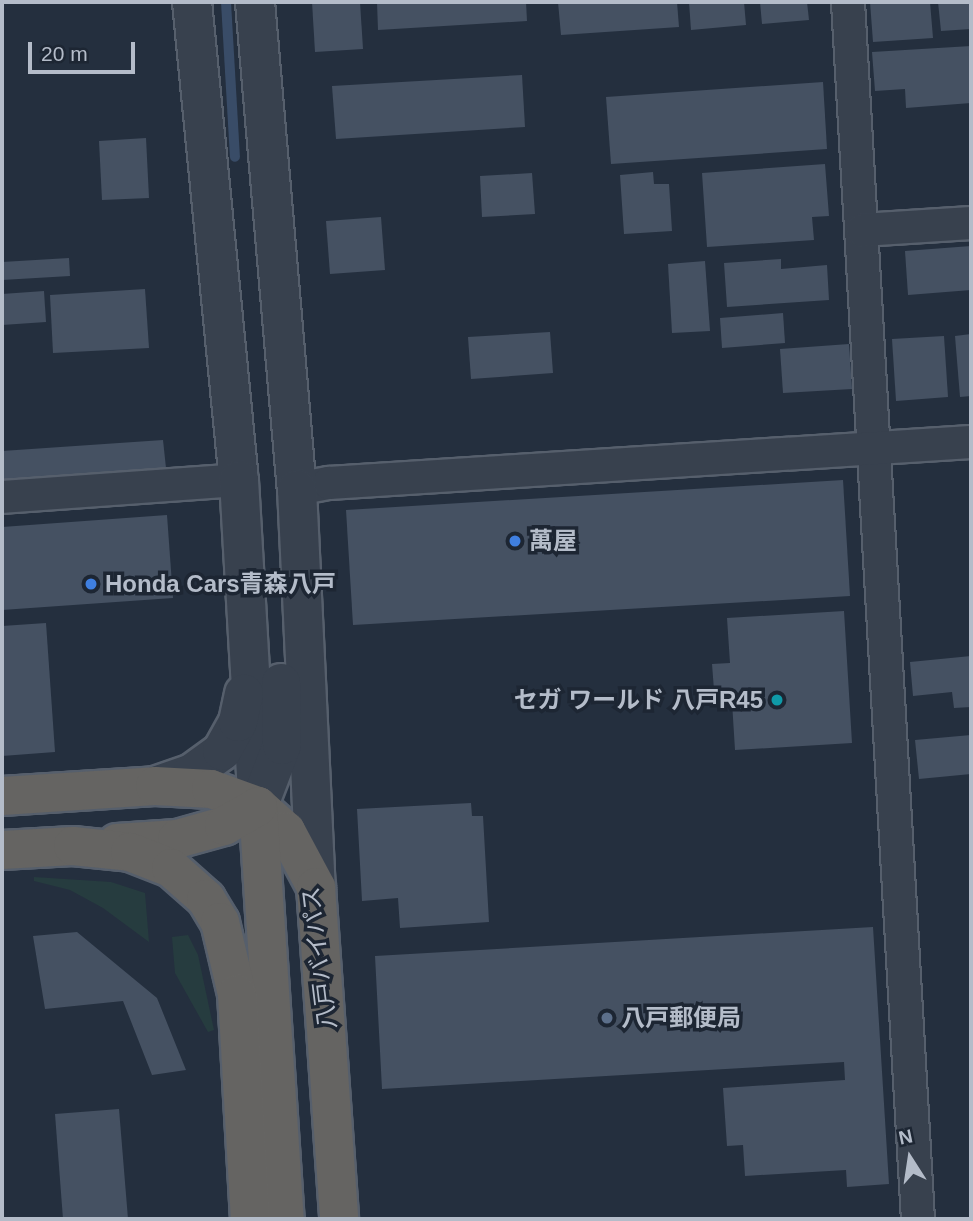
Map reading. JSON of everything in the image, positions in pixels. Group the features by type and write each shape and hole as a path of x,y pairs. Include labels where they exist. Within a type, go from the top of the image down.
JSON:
{"highway":[{"name":"八戸バイパス","path":"2,796 155,786 211,789 258,806 286,831 316,887 339,1219"},
{"path":"2,850 177,839 224,826 258,806 285,1219"},
{"path":"73,846 130,852 172,868 206,899 220,922 237,994 250,1219"}],"street":[{"path":"191,2 239,480 248,673 258,806"},
{"path":"255,2 296,489 316,887"},
{"path":"848,2 918,1219"},
{"path":"862,230 971,223"},
{"path":"258,806 274,776 282,745 272,514 288,384"},
{"path":"296,489 329,483 971,442"},
{"path":"2,497 239,480"},
{"path":"155,786 192,773 222,751 238,722 248,673"}],"green space":[{"path":"34,877 111,882 145,893 149,942 103,908 70,890 34,881"},
{"path":"188,935 198,955 214,1030 208,1032 175,973 172,937"}],"building":[{"path":"312,2 360,2 363,49 315,52"},
{"path":"377,2 526,2 527,21 378,30"},
{"path":"558,2 677,2 679,27 561,35"},
{"path":"689,2 744,2 746,25 691,30"},
{"path":"760,2 807,2 809,20 762,24"},
{"path":"870,2 930,2 933,38 873,42"},
{"path":"938,2 971,2 971,29 941,31"},
{"path":"971,46 971,103 906,108 905,89 875,91 872,52"},
{"path":"522,75 525,127 336,139 332,86"},
{"path":"823,82 827,149 611,164 606,97"},
{"path":"146,138 149,198 102,200 99,141"},
{"path":"825,164 829,216 812,217 814,240 707,247 702,173"},
{"path":"653,172 654,184 669,184 672,231 624,234 620,175"},
{"path":"532,173 535,214 482,217 480,176"},
{"path":"381,217 385,270 330,274 326,221"},
{"path":"971,246 971,290 908,295 905,251"},
{"path":"69,258 70,276 2,280 2,262"},
{"path":"781,259 781,269 827,265 829,300 727,307 724,263"},
{"path":"705,261 710,331 672,333 668,264"},
{"path":"145,289 149,348 53,353 50,295"},
{"path":"44,291 46,322 2,325 2,294"},
{"path":"783,313 785,343 722,348 720,318"},
{"path":"550,332 553,373 471,379 468,337"},
{"path":"971,334 971,396 960,397 955,336"},
{"path":"944,336 948,397 896,401 892,339"},
{"path":"849,344 852,389 783,393 780,349"},
{"path":"163,440 166,468 2,480 2,451"},
{"path":"843,480 850,596 353,625 346,510"},
{"path":"167,515 173,598 2,610 2,527"},
{"path":"844,611 852,743 735,750 732,702 715,703 712,664 730,663 727,618"},
{"path":"46,623 55,752 2,756 2,626"},
{"path":"971,656 971,707 954,708 952,692 913,696 910,662"},
{"path":"971,735 971,774 919,779 915,740"},
{"path":"471,803 472,816 483,816 489,922 400,928 398,898 362,901 357,809"},
{"path":"873,927 889,1184 847,1187 846,1170 745,1176 743,1145 727,1146 723,1088 845,1080 844,1062 382,1089 375,956"},
{"path":"77,932 157,998 186,1070 152,1075 123,1001 45,1009 33,936"},
{"path":"119,1109 128,1219 63,1219 55,1114"}],"waterway":[{"path":"226,2 235,157"}],"place":[{"name":"萬屋","path":"515,541"},
{"name":"Honda Cars青森八戸","path":"91,584"},
{"name":"セガ ワールド 八戸R45","path":"777,700"},
{"name":"八戸郵便局","path":"607,1018"}]}
